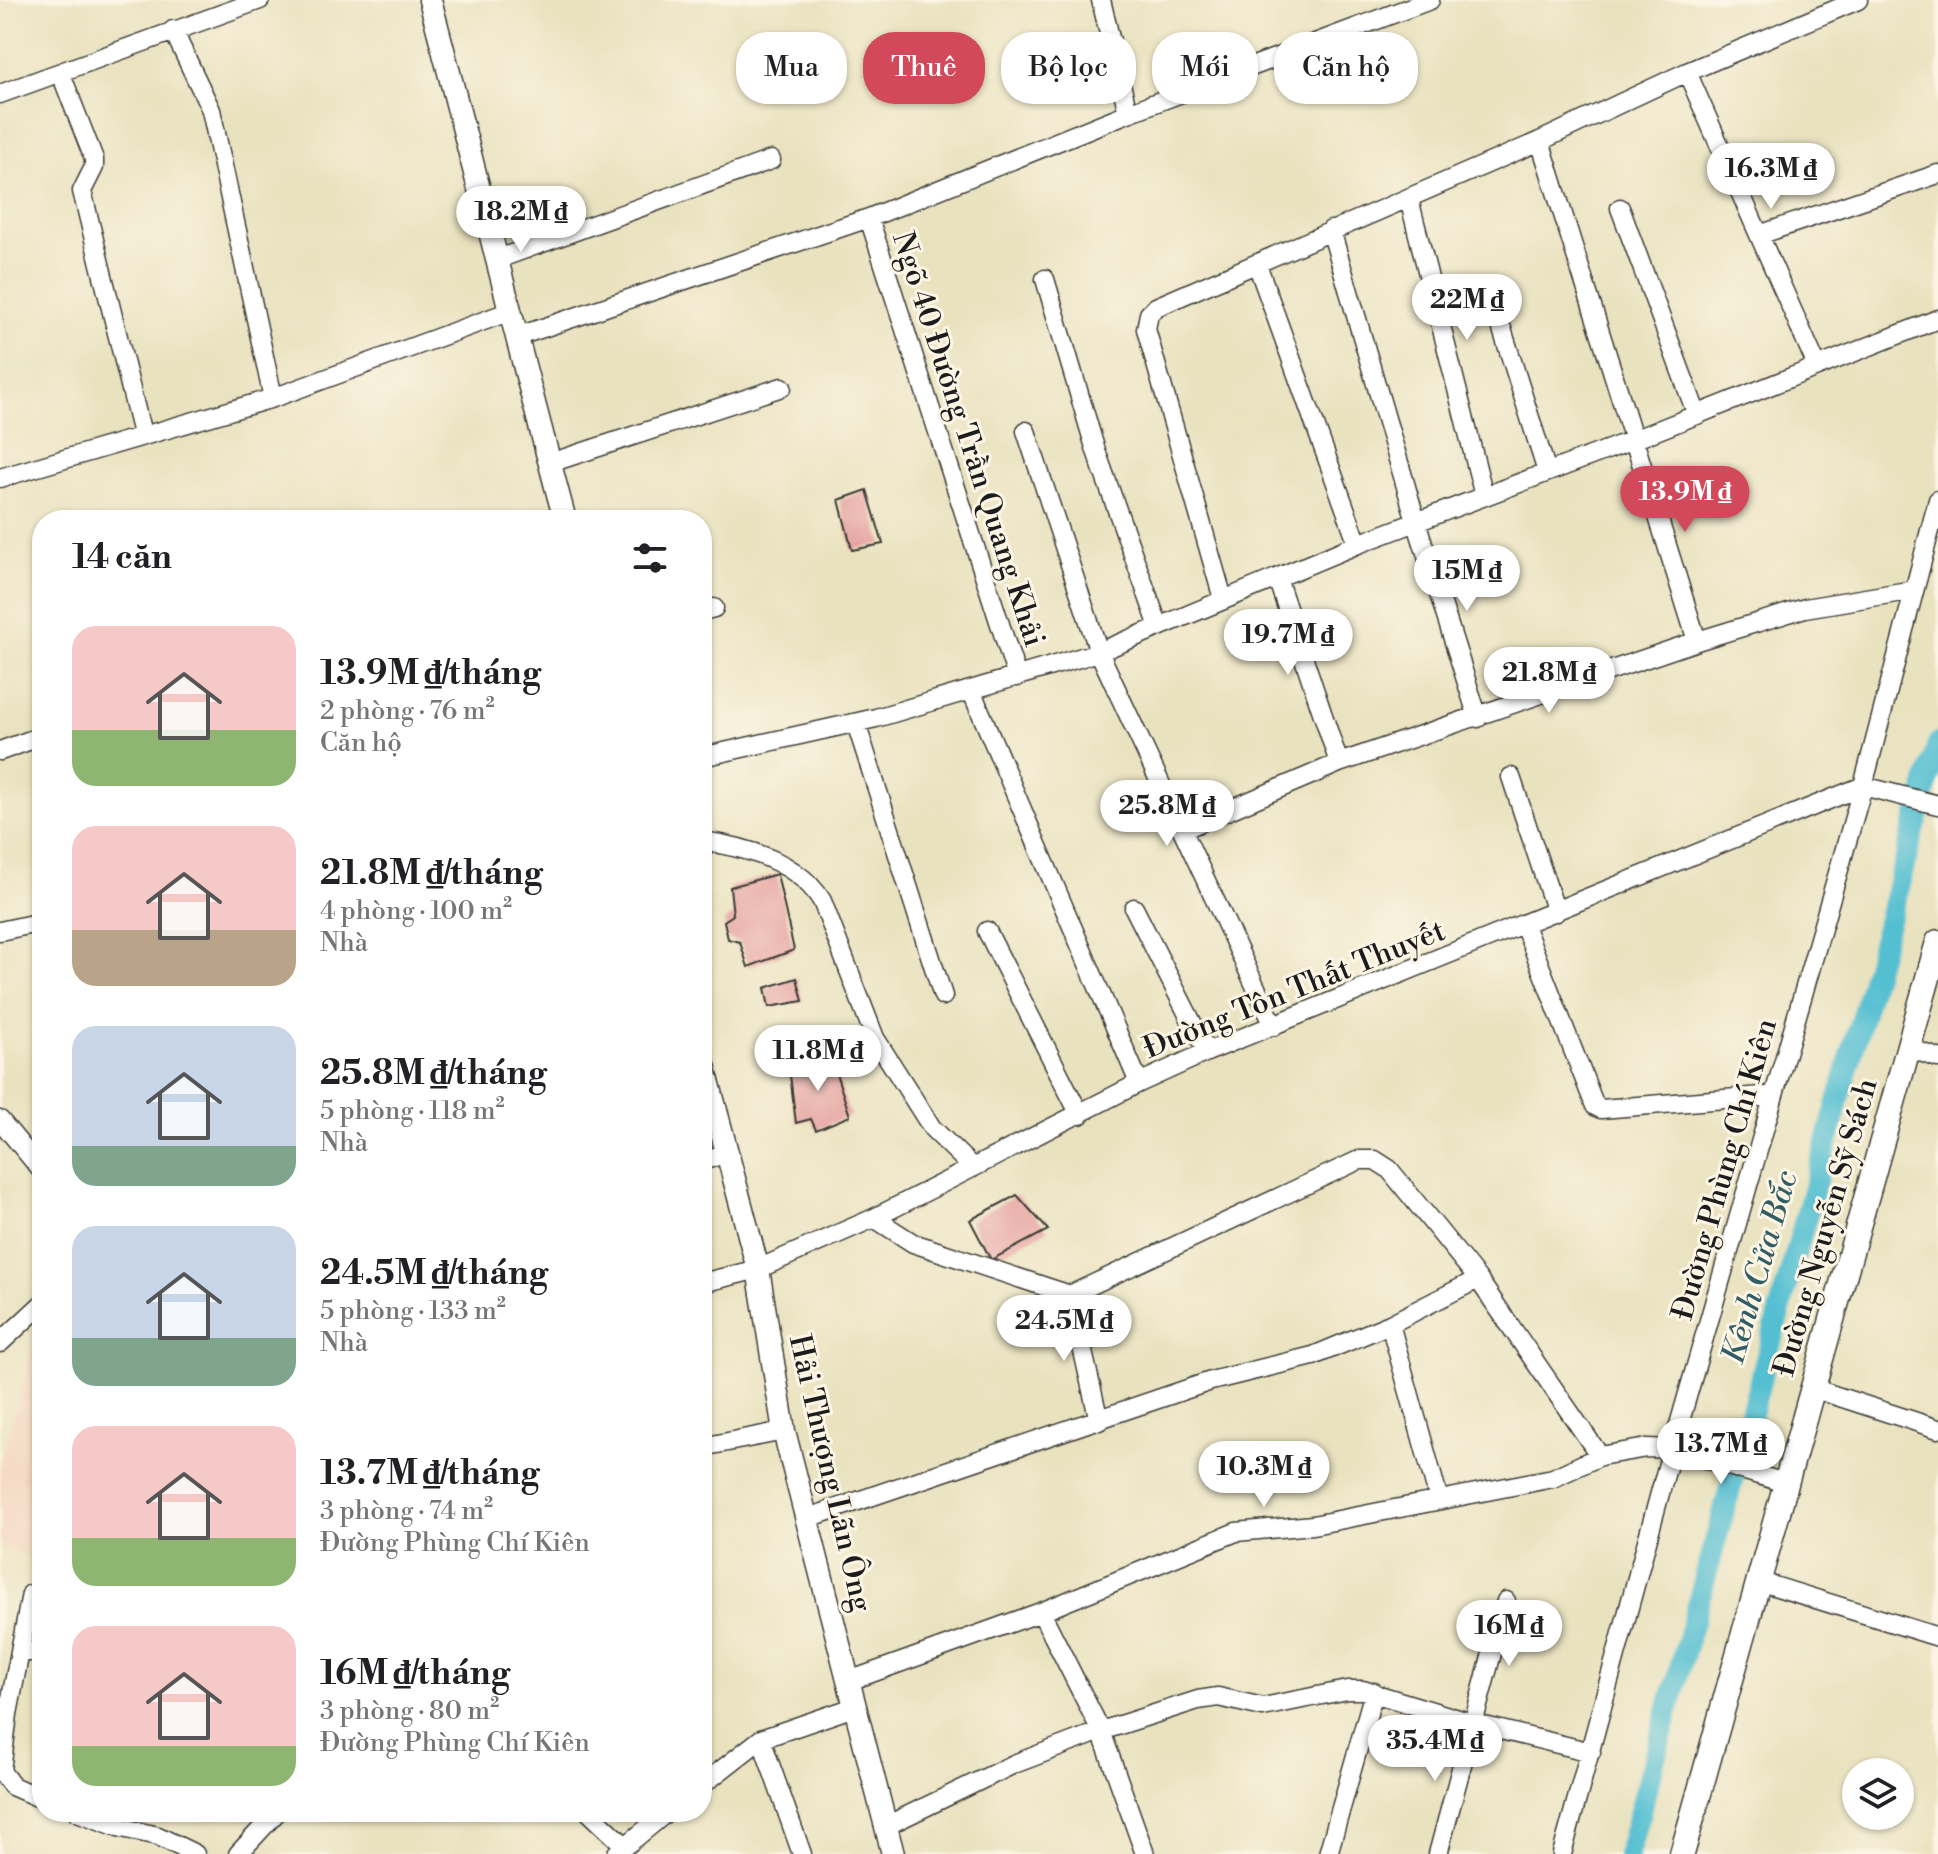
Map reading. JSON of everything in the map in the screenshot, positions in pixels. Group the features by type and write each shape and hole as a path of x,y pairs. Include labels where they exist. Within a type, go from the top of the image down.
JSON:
{"main road":[{"name":"Đường Nguyễn Sỹ Sách","path":"1682,1854 1938,942"}],"street":[{"path":"0,94 260,0"},
{"path":"430,0 498,259 508,312 562,510"},
{"path":"1101,0 1128,113"},
{"path":"516,337 869,218 1128,113 1430,0"},
{"path":"1223,599 1146,329 1149,314 1156,307 1409,199 1687,72 1858,0"},
{"path":"173,30 211,110 273,398"},
{"path":"1687,72 1817,366"},
{"path":"61,74 94,159 94,167 82,191 142,434"},
{"path":"1540,141 1697,641"},
{"path":"498,259 771,160"},
{"path":"1759,235 1938,174"},
{"path":"1409,199 1484,496"},
{"path":"1620,208 1697,415"},
{"name":"Ngõ 40 Đường Trần Quang Khải","path":"869,218 1017,677"},
{"path":"1331,230 1416,521 1478,718"},
{"path":"1257,264 1358,544"},
{"path":"1045,279 1096,451 1159,627"},
{"path":"1496,310 1547,472"},
{"path":"0,478 273,398 508,312"},
{"path":"712,755 856,723 1099,652 1358,544 1633,440 1938,319"},
{"path":"550,463 782,387"},
{"path":"1026,431 1099,652 1274,1026"},
{"name":"Đường Phùng Chí Kiên","path":"1562,1854 1672,1449 1774,1095 1872,788 1914,590 1938,500"},
{"path":"1277,578 1339,763"},
{"path":"1182,830 1339,763 1697,641 1805,608 1914,590"},
{"path":"971,690 1139,1083"},
{"path":"856,723 943,996"},
{"path":"0,751 32,740"},
{"path":"1511,777 1556,912"},
{"path":"1872,788 1938,805"},
{"name":"Đường Tôn Thất Thuyết","path":"712,1280 758,1269 874,1218 1139,1083 1207,1052 1872,788"},
{"path":"712,842 789,867 812,884 822,901 875,1038 932,1128 973,1168"},
{"path":"1134,908 1207,1052"},
{"path":"0,931 32,924"},
{"path":"1524,925 1595,1106 1601,1109 1774,1095"},
{"path":"987,931 1080,1115"},
{"path":"1909,1048 1938,1058"},
{"name":"Hải Thượng Lãn Ông","path":"712,1095 758,1269 784,1431 893,1854"},
{"path":"0,1120 32,1159"},
{"path":"712,1158 728,1153"},
{"path":"874,1218 913,1243 1070,1295 1359,1160 1383,1164 1478,1279 1600,1456"},
{"path":"808,1518 1211,1381 1313,1356 1390,1324 1478,1279"},
{"path":"1070,1295 1099,1421"},
{"path":"0,1343 32,1313"},
{"path":"1390,1324 1439,1500"},
{"path":"1812,1388 1938,1429"},
{"path":"712,1445 784,1431"},
{"path":"849,1681 1041,1612 1236,1532 1313,1525 1553,1478 1600,1456 1647,1448 1672,1449 1785,1483"},
{"path":"1758,1581 1938,1637"},
{"path":"31,1594 1,1771 12,1786 32,1795"},
{"path":"1438,1854 1506,1601"},
{"path":"1041,1612 1101,1731 1145,1854"},
{"path":"20,1652 32,1652"},
{"path":"886,1826 994,1772 1101,1731 1208,1698 1263,1707 1347,1690 1374,1692 1472,1723 1591,1752"},
{"path":"1328,1854 1374,1692"},
{"path":"712,1777 761,1739 854,1707"},
{"path":"761,1739 802,1854"},
{"path":"104,1822 158,1836 195,1854"},
{"path":"238,1854 268,1822"},
{"path":"597,1822 620,1850 655,1822"}],"shaded area":[{"path":"32,1351 32,1556 0,1547 0,1463"}],"building":[{"path":"867,490 883,544 852,550 839,500"},
{"path":"777,874 794,950 748,967 740,942 728,939 724,921 733,915 730,887"},
{"path":"797,978 803,1001 769,1007 765,988"},
{"path":"828,1049 850,1116 816,1130 811,1119 796,1123 790,1075"},
{"path":"1017,1195 1048,1230 991,1260 970,1220"}],"waterway":[{"name":"Kênh Cửa Bắc","path":"1628,1854 1938,744"}]}
